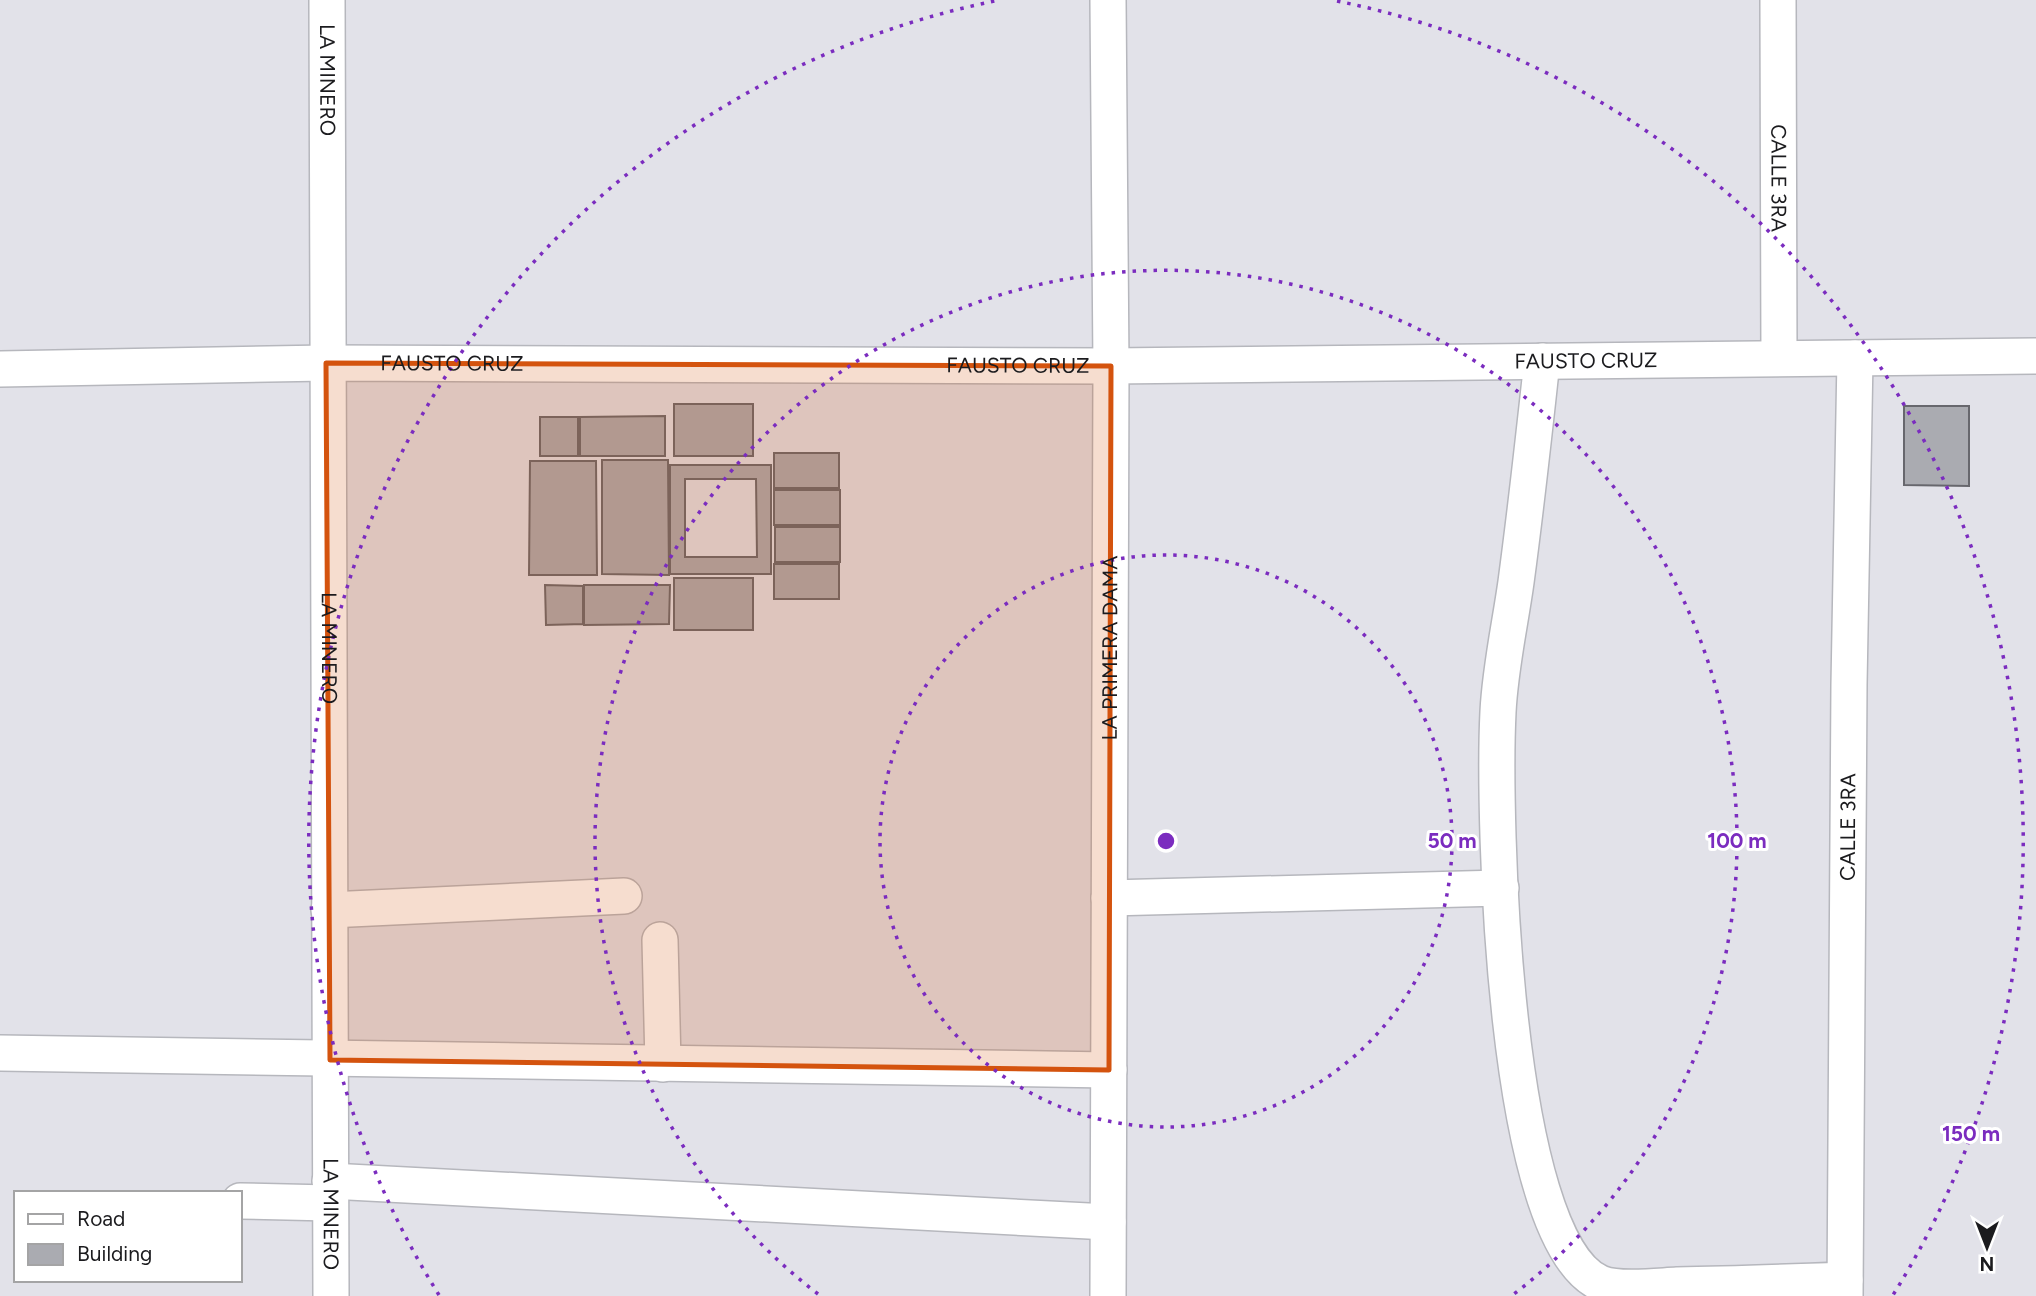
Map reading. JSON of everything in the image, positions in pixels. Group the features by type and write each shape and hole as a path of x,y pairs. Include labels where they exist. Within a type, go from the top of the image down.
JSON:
{"street":[{"name":"LA MINERO","path":"327,0 326,363 331,1296"},
{"name":"LA PRIMERA DAMA","path":"1108,0 1111,366 1108,1296"},
{"name":"CALLE 3RA","path":"1778,0 1779,358"},
{"name":"FAUSTO CRUZ","path":"0,369 326,363 1111,366 2036,356"},
{"name":"CALLE 3RA","path":"1845,1288 1849,698 1855,358"},
{"path":"1542,361 1529,485 1498,711 1504,982 1522,1108 1543,1189 1557,1229 1576,1265 1601,1284 1641,1287 1845,1288"},
{"path":"1109,898 1501,888"},
{"path":"329,910 624,896"},
{"path":"660,940 663,1064"},
{"path":"0,1053 1109,1070"},
{"path":"242,1201 330,1192 1108,1222"}],"highlighted area":[{"path":"326,363 1111,366 1109,1070 330,1060"}],"building":[{"path":"674,404 753,404 753,456 674,456"},
{"path":"1904,406 1969,406 1969,486 1904,485"},
{"path":"665,416 665,456 580,456 580,417"},
{"path":"540,417 578,417 578,456 540,456"},
{"path":"774,453 839,453 839,488 774,488"},
{"path":"602,460 668,460 669,575 602,574"},
{"path":"530,461 596,461 597,575 529,575"},
{"path":"670,465 771,465 771,574 670,574","holes":["685,479 756,479 757,557 685,557"]},
{"path":"774,490 840,490 840,525 774,525"},
{"path":"775,527 840,527 840,562 775,562"},
{"path":"774,564 839,564 839,599 774,599"},
{"path":"674,578 753,578 753,630 674,630"},
{"path":"545,585 583,586 583,624 546,625"},
{"path":"584,585 670,585 669,624 584,625"}]}
